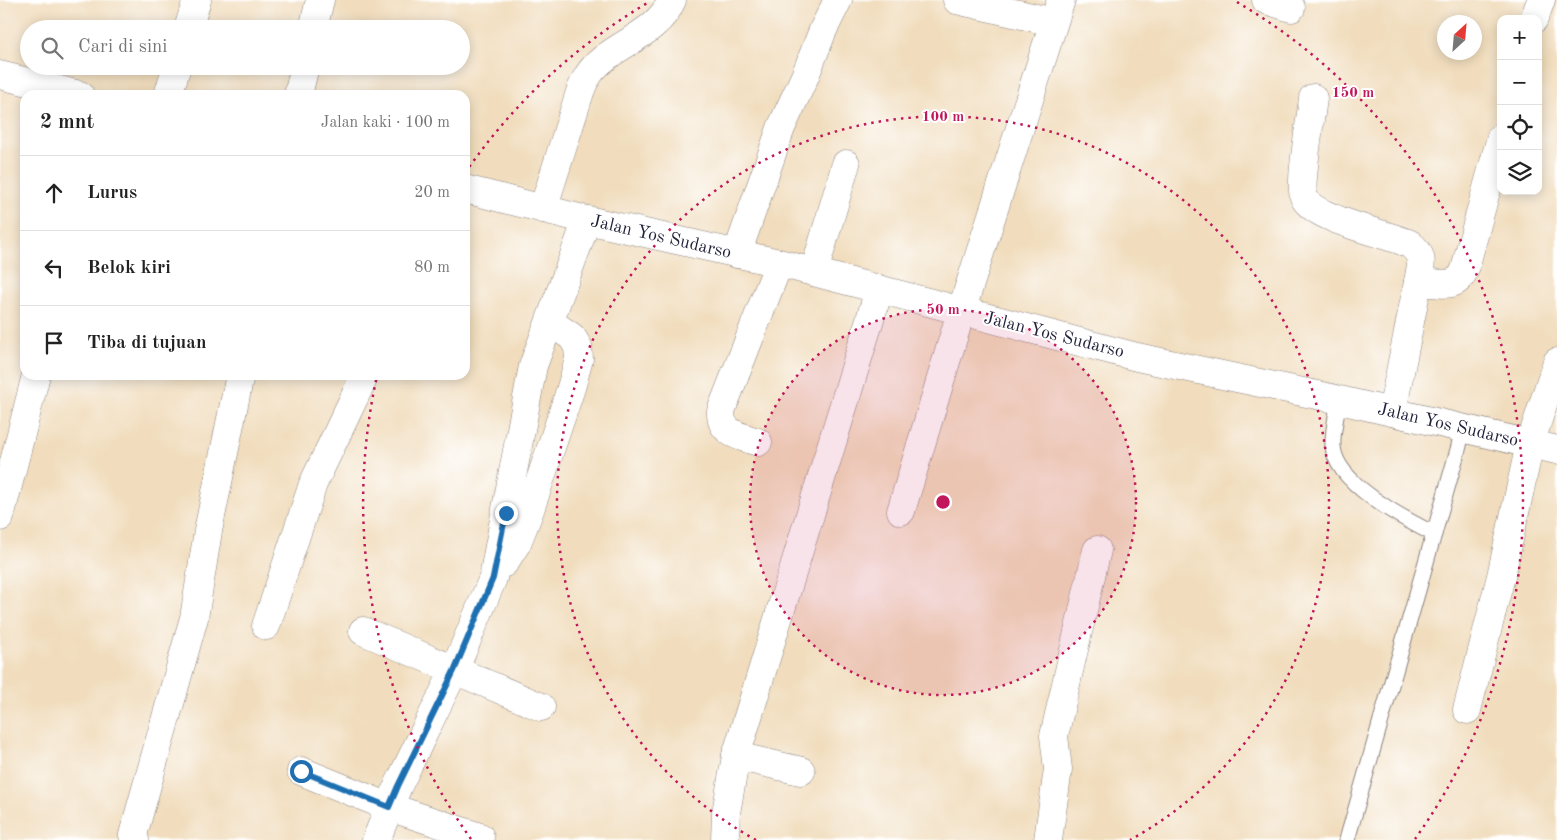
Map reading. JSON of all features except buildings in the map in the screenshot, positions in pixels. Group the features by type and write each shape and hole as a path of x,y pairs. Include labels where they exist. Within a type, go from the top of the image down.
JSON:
{"main road":[{"path":"191,20 197,0"},
{"path":"316,20 320,0"},
{"path":"543,209 580,92 587,76 603,60 659,21 672,0"},
{"path":"737,254 781,128 806,76 823,30 838,0"},
{"path":"901,511 961,312 1057,11 957,0"},
{"path":"1535,15 1540,0"},
{"path":"0,75 60,90"},
{"path":"170,90 174,75"},
{"path":"299,90 303,75"},
{"path":"1314,98 1303,178 1303,197 1310,207 1326,216 1410,244 1420,255 1421,263 1418,282 1392,412"},
{"path":"1418,282 1453,284 1462,277 1466,270 1498,150"},
{"path":"814,272 846,164"},
{"name":"Jalan Yos Sudarso","path":"470,190 587,220 779,263 1137,357 1339,400 1557,450"},
{"path":"493,578 533,366 587,220"},
{"path":"758,442 725,428 721,419 721,410 779,263"},
{"path":"725,840 726,812 736,756 879,290"},
{"path":"376,840 398,786 454,671 493,578 517,543 571,388 579,359 578,347 572,337 550,322"},
{"path":"1467,710 1501,576 1530,444 1557,362"},
{"path":"0,517 35,380"},
{"path":"135,840 133,834 194,618 208,531 239,380"},
{"path":"266,626 313,484 363,380"},
{"path":"1048,840 1058,768 1054,736 1097,550"},
{"path":"363,631 541,707"},
{"path":"736,756 801,771"},
{"path":"301,771 389,807 480,837"}],"lane":[{"path":"1339,400 1332,446 1337,463 1354,483 1380,503 1402,519 1434,534"},
{"path":"1347,840 1460,446 1462,428"}],"route":[{"path":"301,771 389,807 454,671 493,578 506,513"}]}
